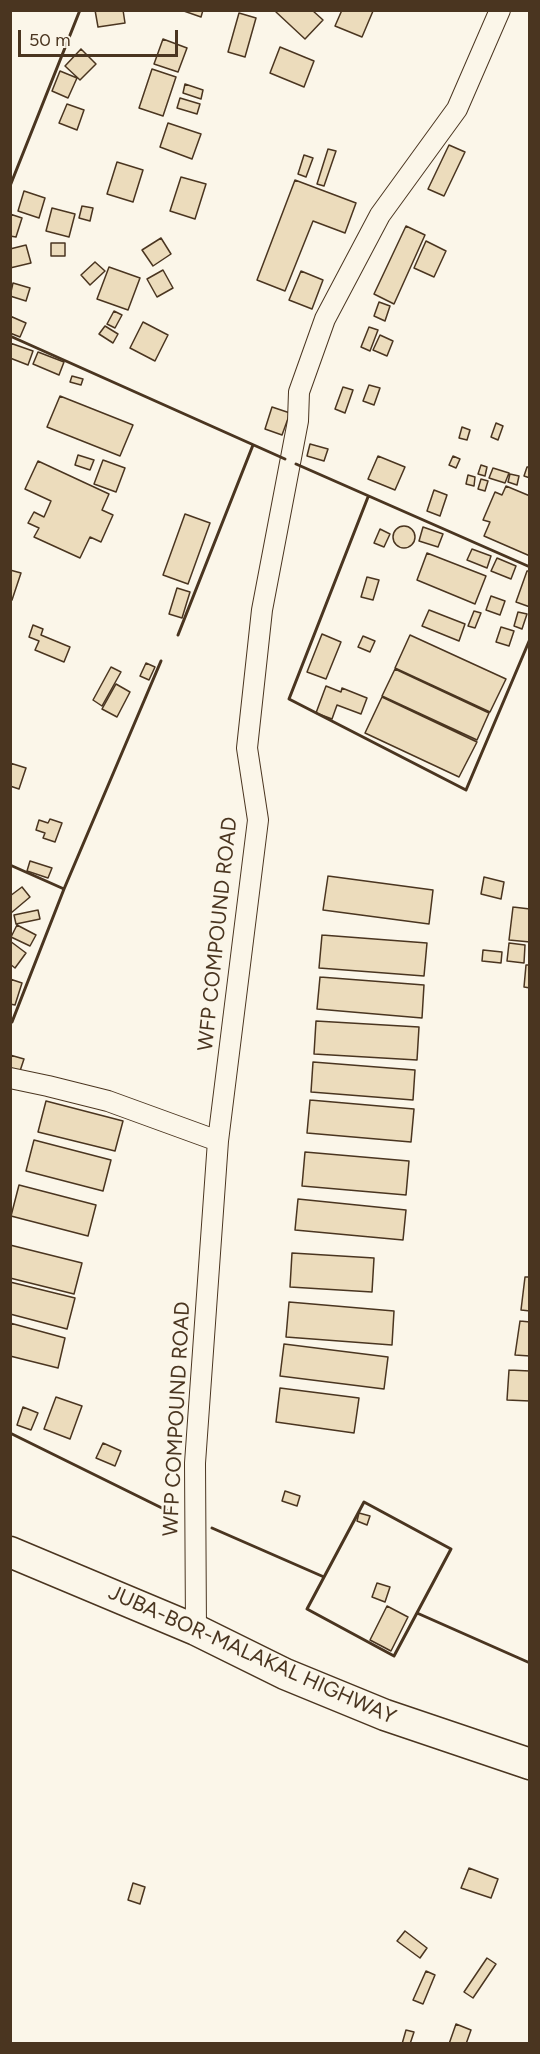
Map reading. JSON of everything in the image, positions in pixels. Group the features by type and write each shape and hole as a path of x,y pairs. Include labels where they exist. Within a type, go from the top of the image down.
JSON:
{"main road":[{"name":"JUBA-BOR-MALAKAL HIGHWAY","path":"10,1552 196,1630 285,1674 385,1716 530,1764"}],"street":[{"name":"WFP COMPOUND ROAD","path":"196,1630 195,1463 218,1141 258,820 247,748 262,610 298,421 299,392 325,319 374,225 457,109 500,10"},
{"path":"10,1078 108,1101 218,1141"}],"building":[{"path":"95,10 123,10 125,23 98,27"},
{"path":"181,10 203,10 201,17"},
{"path":"278,10 312,10 323,20 305,39 276,12"},
{"path":"342,10 373,11 362,37 335,26"},
{"path":"239,13 256,18 245,57 228,52"},
{"path":"163,39 187,48 178,72 154,64"},
{"path":"280,47 314,61 304,87 270,73"},
{"path":"81,49 96,64 80,80 65,66"},
{"path":"152,69 176,77 163,116 139,108"},
{"path":"60,71 77,78 68,98 52,91"},
{"path":"185,84 203,90 201,99 183,93"},
{"path":"180,98 200,104 197,114 177,108"},
{"path":"67,104 84,110 77,130 59,123"},
{"path":"168,123 201,134 192,159 160,147"},
{"path":"449,145 465,152 444,196 428,189"},
{"path":"328,149 336,151 324,186 317,184"},
{"path":"304,155 313,158 306,177 298,174"},
{"path":"117,162 143,170 133,202 107,194"},
{"path":"181,177 206,184 195,219 170,211"},
{"path":"295,180 356,203 345,233 313,221 285,291 257,280"},
{"path":"24,191 45,198 39,218 18,211"},
{"path":"82,206 93,208 90,221 79,218"},
{"path":"52,208 75,214 69,237 46,231"},
{"path":"10,214 22,218 16,237 10,236"},
{"path":"406,226 425,235 394,304 374,294"},
{"path":"161,238 171,254 153,266 142,250"},
{"path":"426,241 446,251 434,277 414,268"},
{"path":"51,243 65,243 65,256 51,256"},
{"path":"26,245 31,263 10,268 10,249"},
{"path":"95,262 105,271 90,285 81,275"},
{"path":"109,267 140,278 128,310 97,299"},
{"path":"163,270 173,288 157,297 147,279"},
{"path":"301,271 323,280 312,309 289,300"},
{"path":"13,283 30,288 26,301 10,296"},
{"path":"379,302 390,306 385,321 374,316"},
{"path":"114,311 122,315 115,328 107,324"},
{"path":"10,316 26,323 20,337 10,333"},
{"path":"143,322 168,335 155,361 130,348"},
{"path":"105,326 118,334 113,343 99,334"},
{"path":"369,327 378,330 370,351 361,347"},
{"path":"380,335 393,341 387,356 373,350"},
{"path":"10,343 33,351 28,365 10,358"},
{"path":"38,352 64,362 59,375 33,364"},
{"path":"72,376 83,379 81,385 70,382"},
{"path":"369,385 380,388 374,405 363,401"},
{"path":"343,387 353,390 345,413 335,409"},
{"path":"60,396 133,425 120,456 47,427"},
{"path":"272,407 290,413 282,435 265,429"},
{"path":"496,423 503,426 498,440 491,437"},
{"path":"462,427 470,430 467,440 459,438"},
{"path":"310,444 328,449 324,461 307,456"},
{"path":"78,455 94,460 90,470 75,465"},
{"path":"378,456 405,467 395,490 368,479"},
{"path":"453,456 460,459 456,468 449,465"},
{"path":"103,460 125,468 116,492 94,484"},
{"path":"38,461 109,494 102,510 113,515 101,542 90,537 80,558 34,537 39,528 28,523 34,512 44,517 51,501 25,489"},
{"path":"481,465 487,467 485,476 478,474"},
{"path":"527,467 530,467 530,478 524,476"},
{"path":"493,468 509,473 505,483 489,478"},
{"path":"510,474 519,476 517,485 508,482"},
{"path":"468,475 475,477 474,486 466,484"},
{"path":"481,479 488,481 485,491 478,489"},
{"path":"506,486 530,496 530,556 484,536 490,522 483,520 495,492 502,495"},
{"path":"434,490 447,495 440,516 427,511"},
{"path":"185,514 210,523 188,584 163,575"},
{"path":"404,526 412,529 415,537 412,545 404,548 396,545 393,537 396,529"},
{"path":"423,527 443,534 438,547 419,541"},
{"path":"380,529 390,534 384,547 374,543"},
{"path":"472,549 491,556 487,568 467,560"},
{"path":"427,553 486,576 475,604 417,580"},
{"path":"497,558 516,566 511,579 491,571"},
{"path":"10,570 21,573 12,600 10,600"},
{"path":"527,571 530,571 530,607 516,602"},
{"path":"367,577 379,580 373,600 361,597"},
{"path":"177,588 190,592 182,618 169,614"},
{"path":"491,596 505,601 500,615 486,610"},
{"path":"429,610 465,624 459,641 422,626"},
{"path":"474,611 481,613 475,628 468,626"},
{"path":"518,612 527,614 522,629 514,626"},
{"path":"33,625 43,629 41,635 70,647 64,662 35,650 39,641 29,637"},
{"path":"501,627 514,631 509,646 496,642"},
{"path":"322,634 341,642 326,679 307,672"},
{"path":"410,635 506,679 490,712 395,668"},
{"path":"363,636 375,641 370,652 358,647"},
{"path":"146,663 155,667 149,680 140,676"},
{"path":"111,667 121,672 102,706 93,700"},
{"path":"395,669 489,713 477,740 382,696"},
{"path":"116,684 130,692 117,717 102,709"},
{"path":"326,686 341,692 342,688 367,698 361,714 337,705 332,719 316,713"},
{"path":"382,697 477,742 459,777 365,733"},
{"path":"10,763 26,768 19,789 10,786"},
{"path":"50,819 62,823 55,842 43,838 45,833 36,830 39,820 48,823"},
{"path":"30,861 52,868 48,878 27,871"},
{"path":"328,876 433,890 429,924 323,910"},
{"path":"484,877 504,882 501,899 481,894"},
{"path":"22,887 30,897 11,913 10,896"},
{"path":"513,907 530,909 530,942 509,940"},
{"path":"38,910 40,919 16,924 14,915"},
{"path":"17,925 36,935 30,946 11,937"},
{"path":"322,935 427,943 424,976 319,968"},
{"path":"10,941 26,953 15,968 10,964"},
{"path":"509,943 525,945 524,963 507,961"},
{"path":"483,950 502,952 501,963 482,961"},
{"path":"526,965 530,965 530,988 524,987"},
{"path":"320,977 424,985 422,1018 317,1009"},
{"path":"10,979 22,983 15,1005 10,1004"},
{"path":"316,1021 419,1027 417,1060 314,1054"},
{"path":"10,1055 24,1059 19,1074 10,1072"},
{"path":"313,1062 415,1070 413,1100 311,1092"},
{"path":"310,1100 414,1109 411,1142 307,1133"},
{"path":"46,1101 123,1121 115,1151 38,1132"},
{"path":"34,1140 111,1160 103,1191 26,1171"},
{"path":"305,1152 409,1161 406,1195 302,1186"},
{"path":"19,1185 96,1205 88,1236 11,1216"},
{"path":"298,1199 406,1210 403,1240 295,1230"},
{"path":"10,1245 82,1263 74,1294 10,1278"},
{"path":"292,1253 374,1258 372,1292 290,1287"},
{"path":"525,1277 530,1277 530,1311 521,1310"},
{"path":"10,1282 75,1298 67,1329 10,1314"},
{"path":"289,1302 394,1311 392,1345 286,1337"},
{"path":"520,1321 530,1322 530,1356 515,1355"},
{"path":"10,1323 65,1338 58,1368 10,1356"},
{"path":"284,1344 388,1357 384,1389 280,1376"},
{"path":"509,1370 530,1371 530,1401 507,1400"},
{"path":"280,1388 359,1398 354,1433 276,1422"},
{"path":"56,1397 82,1406 70,1439 44,1429"},
{"path":"23,1407 38,1413 31,1430 17,1425"},
{"path":"103,1443 121,1451 115,1466 96,1458"},
{"path":"285,1491 300,1496 297,1506 282,1501"},
{"path":"359,1513 370,1516 367,1525 357,1521"},
{"path":"377,1583 390,1587 385,1602 372,1597"},
{"path":"387,1606 408,1617 391,1651 370,1640"},
{"path":"469,1868 498,1879 491,1898 461,1888"},
{"path":"133,1883 145,1887 140,1904 128,1900"},
{"path":"405,1931 427,1948 420,1958 397,1941"},
{"path":"487,1958 496,1964 473,1998 464,1992"},
{"path":"426,1971 435,1975 423,2004 413,2000"},
{"path":"456,2024 471,2030 466,2044 449,2044"},
{"path":"406,2030 414,2032 410,2044 402,2044"}],"wall":[{"path":"10,186 80,10"},
{"path":"10,336 285,459"},
{"path":"178,635 253,445"},
{"path":"296,464 530,567"},
{"path":"368,497 289,699 466,790 530,639"},
{"path":"12,1022 64,889 161,661"},
{"path":"10,865 64,889"},
{"path":"10,1433 170,1512"},
{"path":"364,1502 451,1549 394,1656 307,1609 364,1502"},
{"path":"212,1528 324,1577"},
{"path":"417,1613 530,1663"}]}
